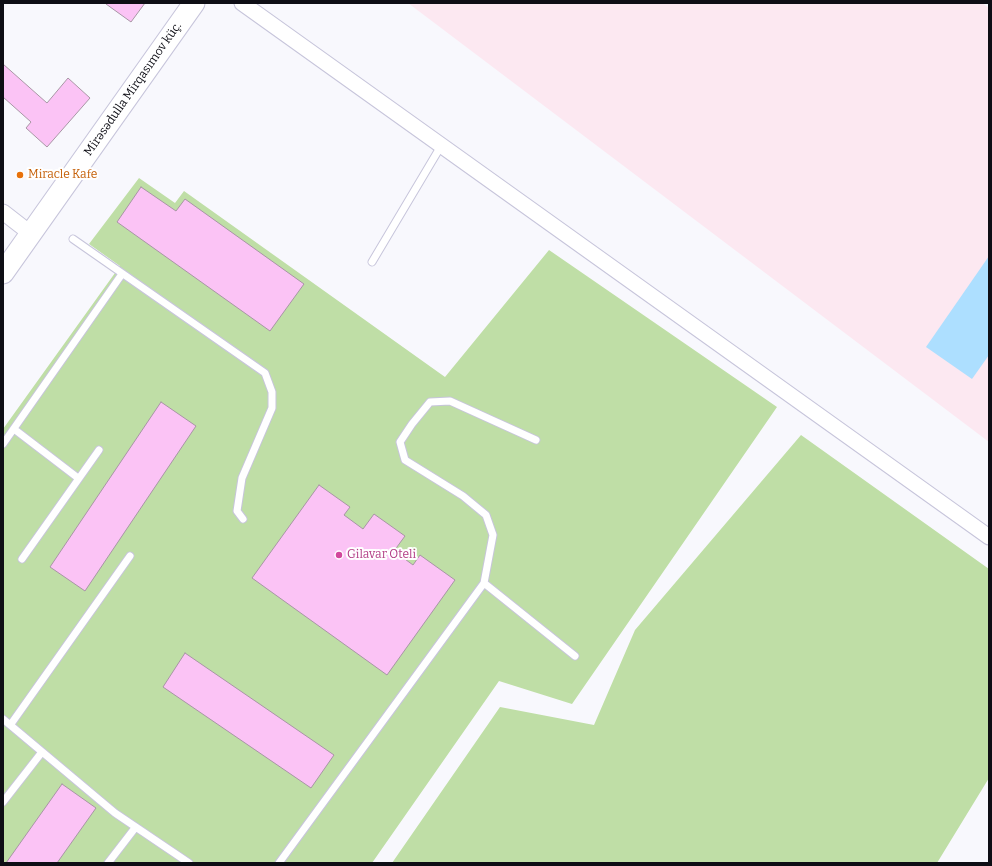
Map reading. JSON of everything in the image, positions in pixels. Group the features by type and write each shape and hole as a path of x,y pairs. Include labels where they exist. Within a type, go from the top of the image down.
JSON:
{"street":[{"name":"Mirəsədulla Mirqasımov küç.","path":"3,273 194,3"},
{"path":"242,3 989,537"},
{"path":"3,212 30,233"}],"lane":[{"path":"372,262 441,146"},
{"path":"73,239 265,373 272,392 272,408 242,478 237,511 243,519"},
{"path":"3,444 122,274"},
{"path":"279,863 484,584 493,535 486,515 463,496 405,460 400,442 430,402 450,401 536,440"},
{"path":"14,429 78,478"},
{"path":"22,559 99,450"},
{"path":"11,724 130,556"},
{"path":"484,584 575,656"},
{"path":"3,719 11,724 114,813 189,863"},
{"path":"3,802 42,752"},
{"path":"108,863 135,828"}],"shaded area":[{"path":"408,3 982,3 989,8 989,442"}],"green space":[{"name":"Gilavar Oteli","path":"139,178 175,203 184,191 445,377 549,250 777,407 572,704 499,681 372,863 3,863 3,429 120,266 89,244"},
{"path":"801,435 989,569 989,778 937,863 392,863 500,707 594,725 635,630"}],"water":[{"path":"989,256 989,355 972,379 926,347"}],"building":[{"path":"145,3 131,22 106,4"},
{"path":"3,64 47,103 68,78 90,98 47,147 26,128 31,122 3,97"},
{"path":"141,187 176,211 185,199 304,284 270,331 117,222"},
{"path":"161,402 196,426 85,591 50,567"},
{"path":"319,485 350,507 344,515 363,529 374,514 405,536 394,551 413,565 420,555 455,580 387,675 252,578"},
{"path":"185,653 334,755 311,788 163,687"},
{"path":"62,784 96,808 57,863 6,863"}],"place":[{"name":"Miracle Kafe","path":"20,175"},
{"name":"Gilavar Oteli","path":"339,555"}]}
